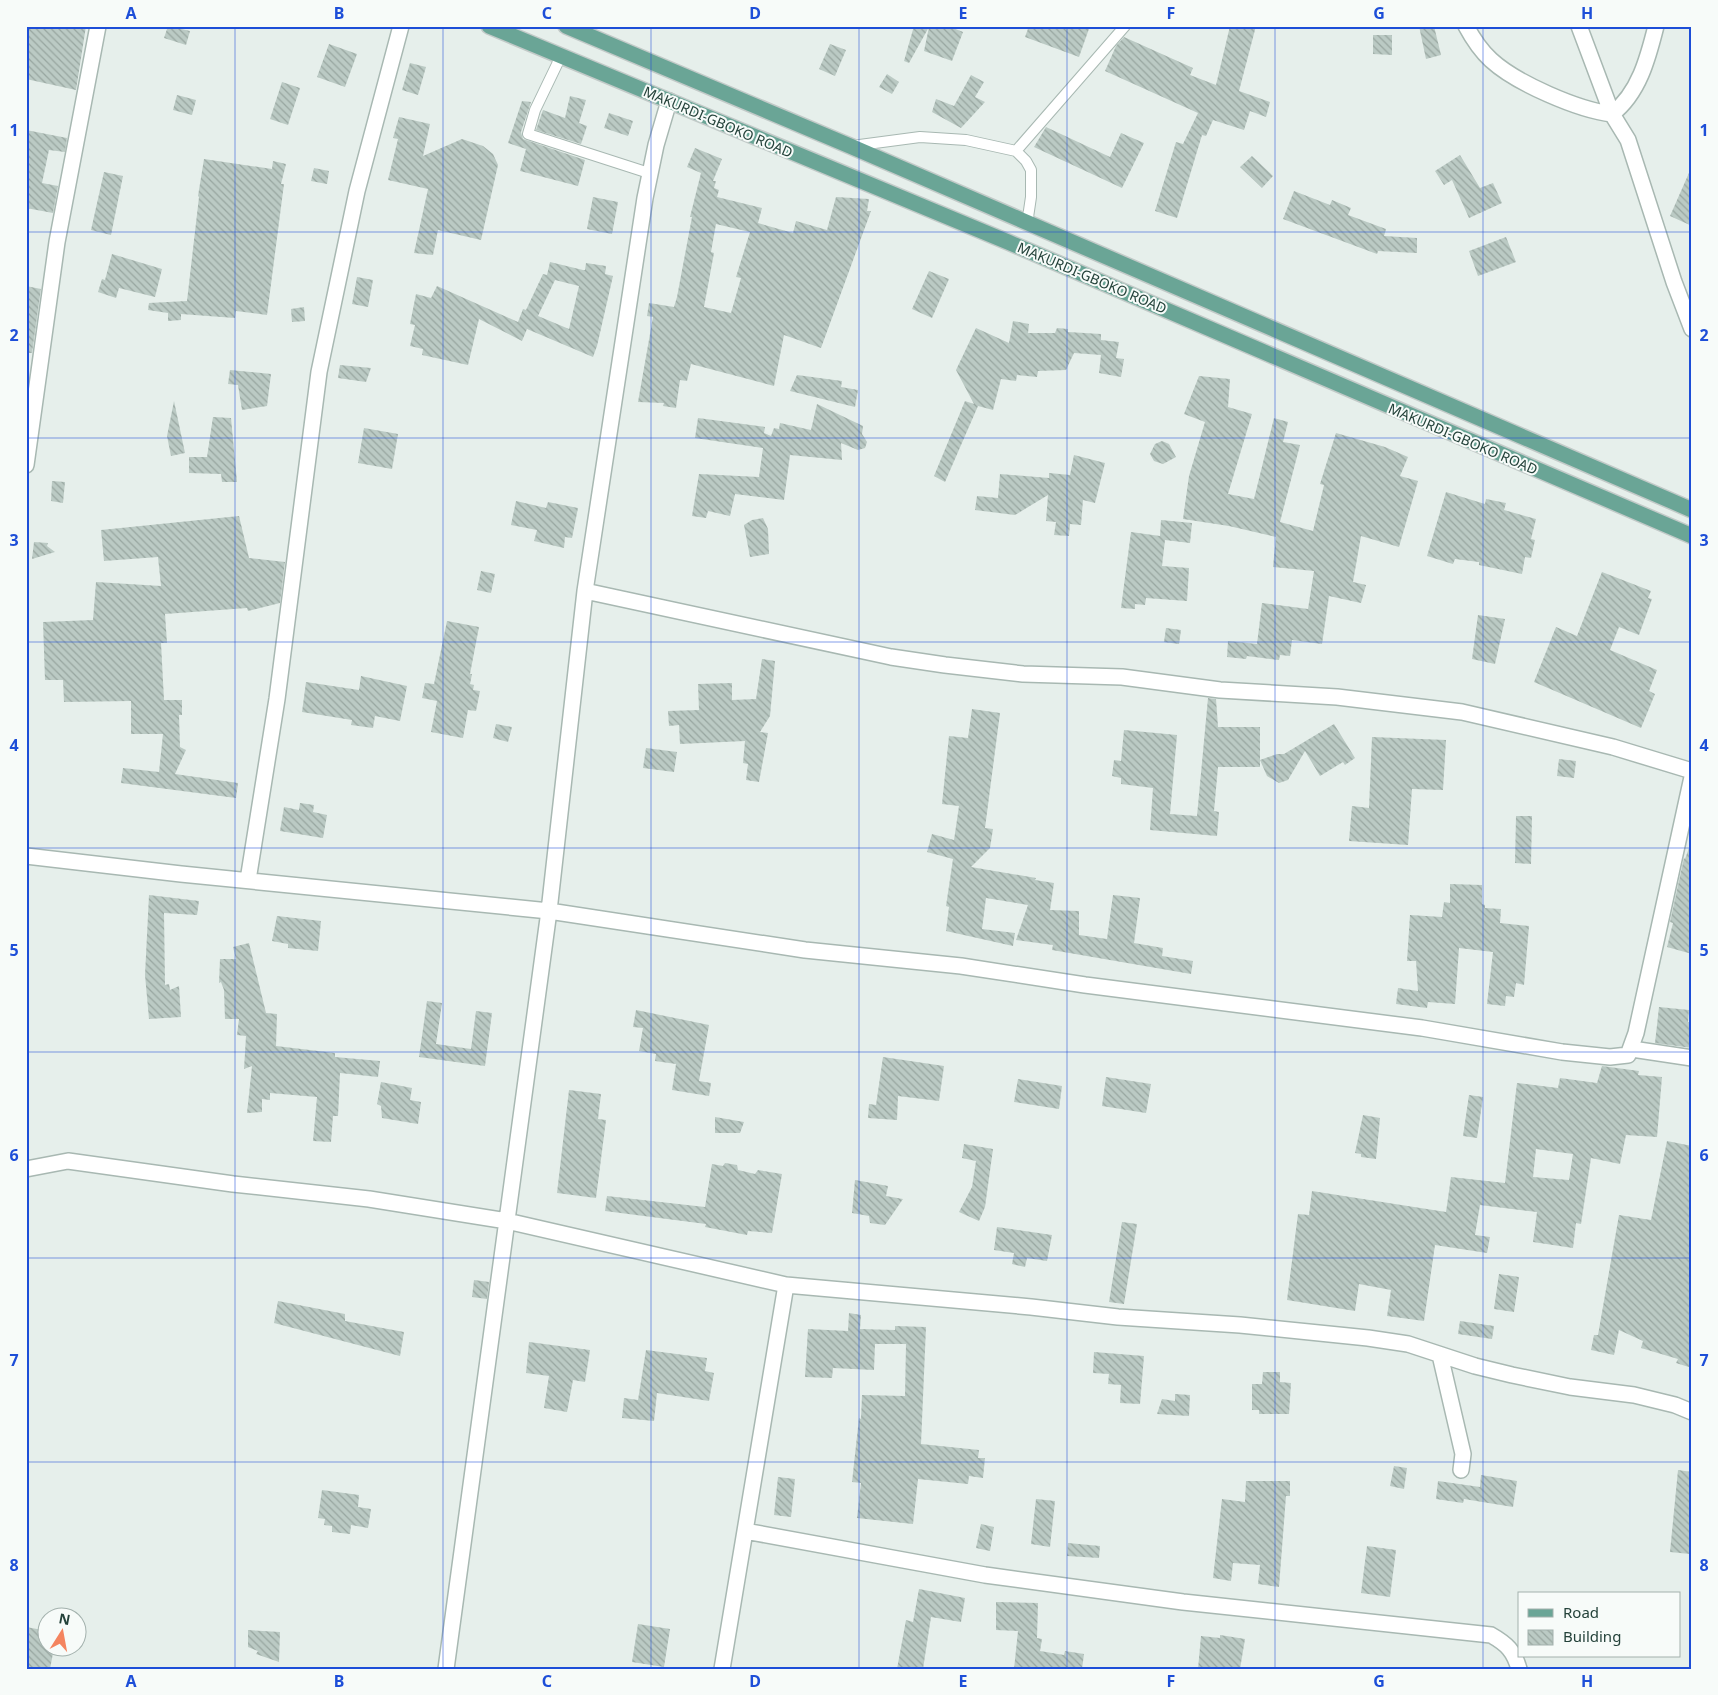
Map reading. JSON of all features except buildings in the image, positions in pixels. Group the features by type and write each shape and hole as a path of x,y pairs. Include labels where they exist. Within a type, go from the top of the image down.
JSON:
{"main road":[{"name":"MAKURDI-GBOKO ROAD","path":"489,26 1008,242 1692,536"},
{"path":"566,26 850,146 1692,510"}],"street":[{"path":"26,463 58,242 98,26"},
{"path":"248,880 277,699 319,372 357,191 400,26"},
{"path":"1466,26 1476,44 1492,61 1516,77 1577,106 1612,114"},
{"path":"1580,26 1612,114 1628,140 1674,282 1692,329"},
{"path":"1612,114 1626,103 1634,90 1656,26"},
{"path":"446,1669 549,911 585,591 645,198 652,174 656,145 669,101"},
{"path":"1674,282 1692,291"},
{"path":"585,591 890,657 944,665 1023,674 1122,677 1220,690 1336,697 1462,712 1613,747 1692,771"},
{"path":"26,856 549,911 805,950 961,966 1085,985 1422,1028 1562,1052 1610,1057 1628,1056 1632,1049 1692,778"},
{"path":"1632,1049 1692,1058"},
{"path":"26,1169 68,1161 233,1184 369,1199 507,1221 786,1285 1031,1307 1118,1317 1240,1325 1368,1338 1408,1344 1512,1375 1570,1387 1634,1394 1675,1405 1692,1412"},
{"path":"722,1669 786,1285"},
{"path":"1440,1355 1463,1454 1461,1470"},
{"path":"744,1531 985,1575 1183,1602 1491,1635 1507,1644 1515,1654 1518,1669"}],"lane":[{"path":"1016,151 1125,26"},
{"path":"561,56 535,110 528,134 652,174"},
{"path":"850,146 920,137 966,140 1016,151 1026,161 1031,170 1031,197 1027,224"}]}
